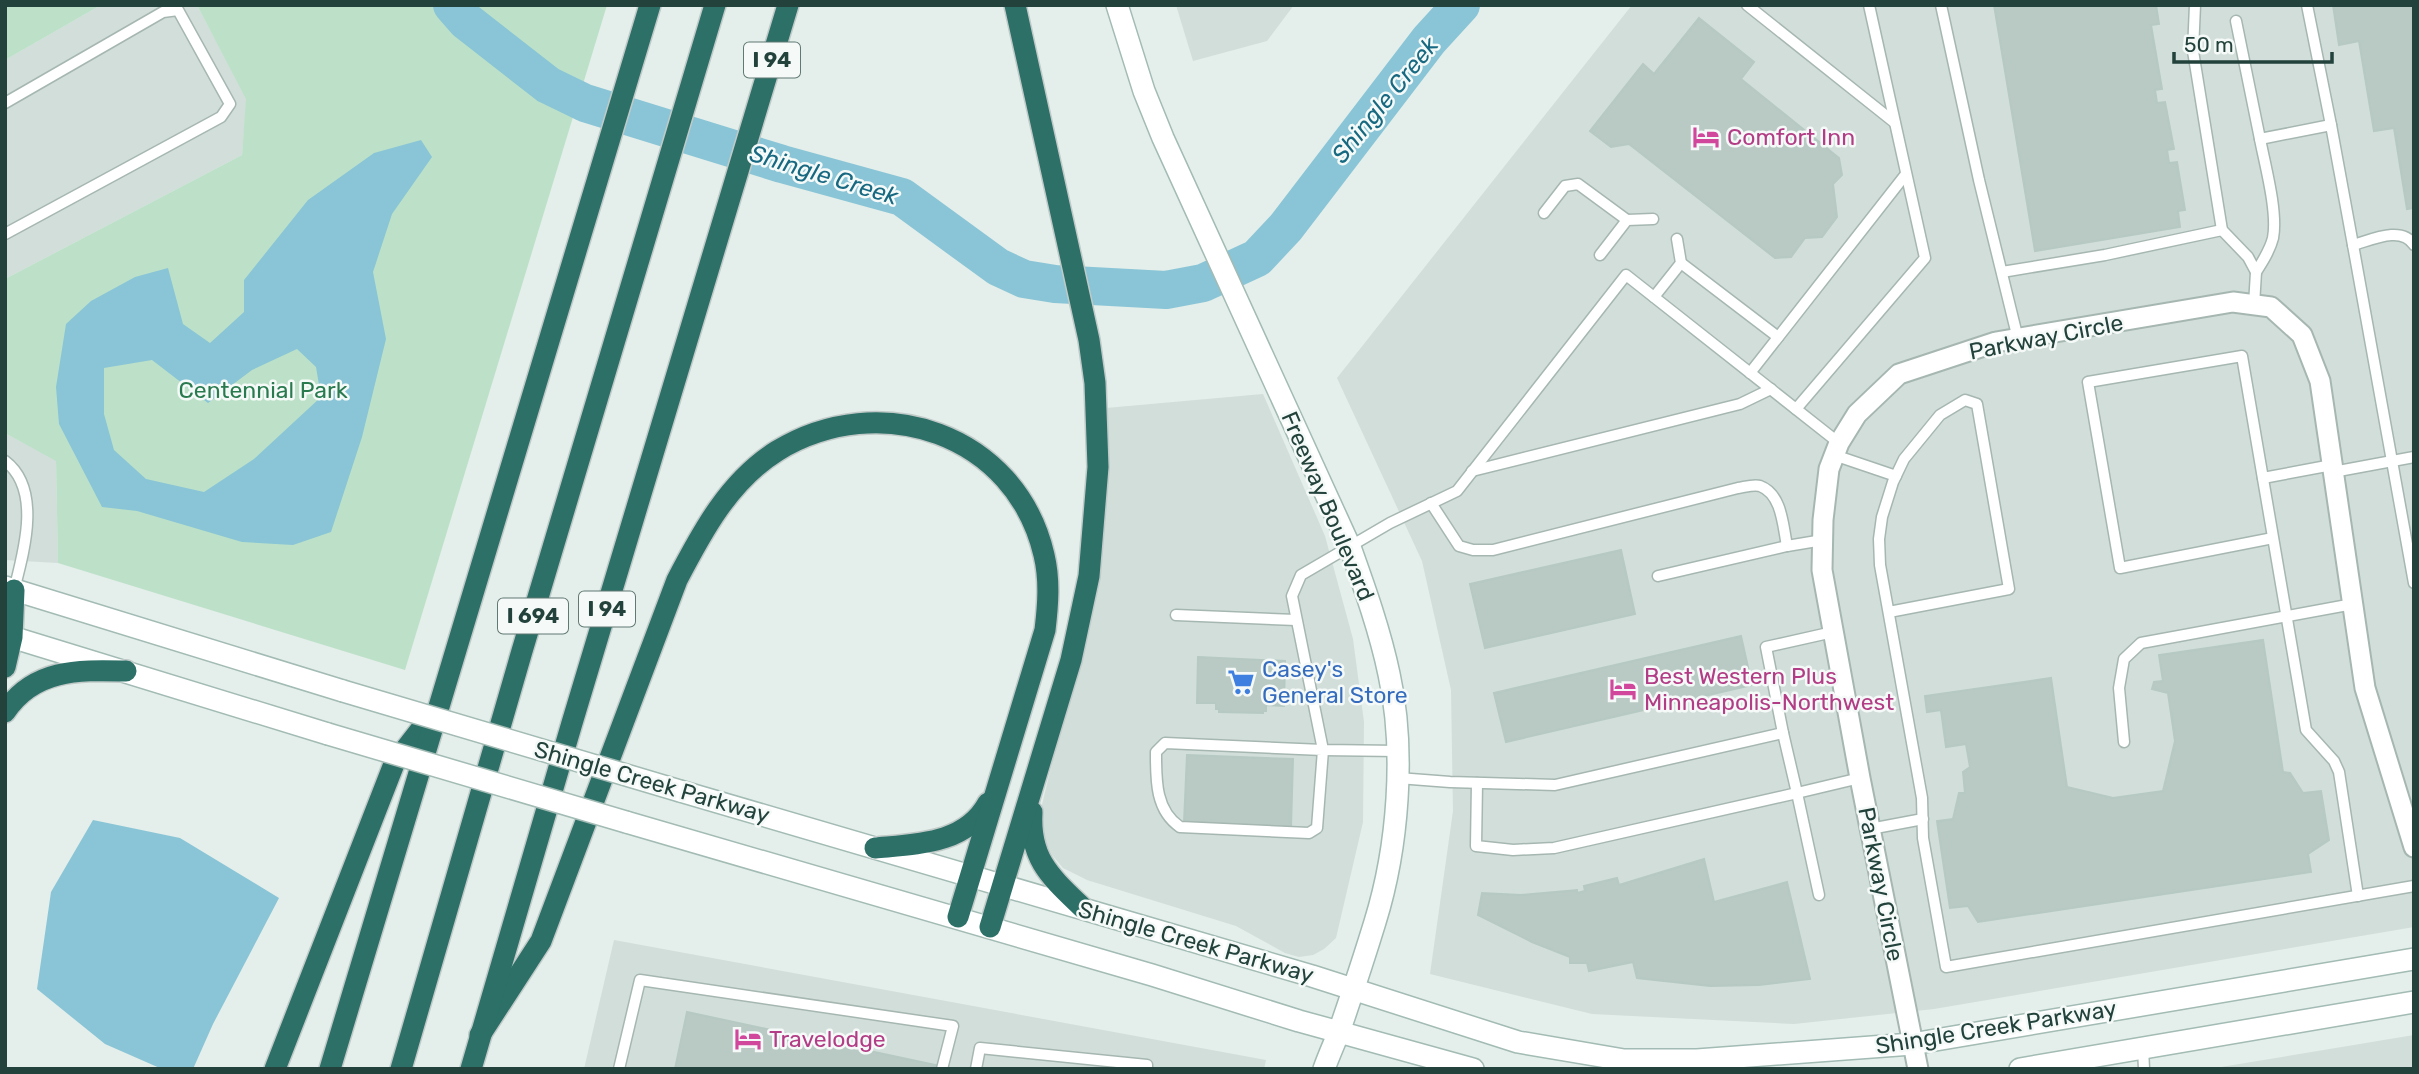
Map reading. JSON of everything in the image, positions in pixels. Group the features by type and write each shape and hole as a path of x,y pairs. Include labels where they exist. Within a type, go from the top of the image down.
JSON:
{"highway":[{"path":"330,1069 650,5"},
{"name":"I 694","path":"401,1069 518,664 715,5"},
{"name":"I 94","path":"471,1069 788,5"},
{"path":"990,927 1071,660 1087,588 1097,494 1098,430 1089,340 1015,5"},
{"path":"480,1035 541,941 677,580 696,542 720,506 744,478 778,451 819,433 869,423 935,430 956,439 991,466 1019,497 1045,556 1048,600 1045,630 1003,776 958,917"},
{"path":"5,667 9,636 8,593"},
{"path":"5,712 23,693 53,676 72,670 126,671"},
{"path":"275,1069 394,764 440,705"},
{"path":"875,848 919,844 964,830 974,823 984,810 1003,776"},
{"path":"1034,786 1031,826 1036,853 1051,877 1084,909"}],"street":[{"name":"Freeway Boulevard","path":"1117,5 1144,91 1206,236 1350,547 1372,610 1389,674 1398,751 1395,824 1379,907 1339,1032 1324,1069"},
{"name":"Parkway Circle","path":"1918,1069 1822,570 1829,469 1857,414 1899,374 1996,342 2233,302 2271,307 2302,335 2320,381 2365,688 2414,847"},
{"name":"Shingle Creek Parkway","path":"8,593 1084,909 1518,1042 1624,1060 1697,1060 1912,1044 2414,959"},
{"name":"Shingle Creek Parkway","path":"9,636 669,835 1473,1069"},
{"name":"Shingle Creek Parkway","path":"2020,1069 2144,1058 2414,1002"}],"lane":[{"path":"1747,5 1895,122"},
{"path":"1796,409 1925,258 1869,5"},
{"path":"1941,5 2018,339"},
{"path":"2195,5 2193,51 2222,230 2248,257 2256,272"},
{"path":"2307,5 2414,583"},
{"path":"5,103 163,12 177,10 230,104 221,117 5,234"},
{"path":"2236,21 2274,222 2273,239 2256,272 2254,305"},
{"path":"2260,139 2331,125"},
{"path":"1750,373 1906,174"},
{"path":"1544,213 1565,186 1578,184 1627,220 1653,219"},
{"path":"1600,255 1627,220"},
{"path":"2002,272 2105,255 2222,230"},
{"path":"2353,244 2396,234 2405,236 2414,245"},
{"path":"1677,239 1681,263 1778,337"},
{"path":"1654,298 1681,263"},
{"path":"1398,751 1323,750 1165,743 1156,752 1156,789 1171,820 1181,827 1309,833 1317,828 1323,750 1292,596 1301,575 1390,523 1457,491 1626,275 1796,409 1837,449 1896,476"},
{"path":"2273,538 2120,568 2088,382 2242,356 2306,730 2334,761 2339,772 2358,896"},
{"path":"1472,471 1740,404 1771,389"},
{"path":"1889,612 2008,589 1976,404 1965,400 1940,415 1904,459 1882,517 1879,539 1880,565 1922,798 1923,838 1946,967 2414,886"},
{"path":"2263,478 2414,457"},
{"path":"5,461 17,470 28,503 23,553 8,593"},
{"path":"1431,503 1459,546 1473,550 1493,550 1758,485 1770,492 1779,506 1787,545"},
{"path":"1658,576 1787,545 1823,540"},
{"path":"2124,742 2119,688 2124,659 2141,643 2353,604"},
{"path":"1177,615 1296,620"},
{"path":"1819,895 1766,648 1833,632"},
{"path":"1398,778 1555,785 1783,733"},
{"path":"1477,783 1476,846 1513,850 1582,844 1860,778"},
{"path":"1870,829 1923,818"},
{"path":"619,1069 640,980 953,1026 943,1069"},
{"path":"976,1069 980,1048 1147,1066 1147,1069"}],"shaded area":[{"path":"101,5 197,5 247,99 242,155 5,279 5,60"},
{"path":"1176,5 1294,5 1267,41 1193,61"},
{"path":"1632,5 2414,5 2414,927 1934,1009 1794,1024 1592,1014 1430,974 1453,811 1451,690 1422,561 1337,378"},
{"path":"1263,394 1325,536 1353,639 1364,722 1363,822 1336,938 1313,955 1299,957 1285,953 1236,926 1087,880 1063,868 1052,855 1043,837 1040,813 1102,556 1106,493 1106,408"},
{"path":"5,433 56,460 58,563 5,560"},
{"path":"614,940 1266,1060 1264,1069 584,1069"},
{"path":"2414,1035 2414,1069 2209,1069"}],"green space":[{"path":"5,5 101,5 5,60"},
{"name":"Centennial Park","path":"197,5 607,5 405,670 58,563 56,461 5,433 5,279 242,155 246,99"}],"water":[{"path":"421,140 432,157 392,214 373,272 386,339 362,437 331,532 293,545 242,542 137,511 102,507 59,424 56,387 66,324 91,301 135,277 168,268 183,324 210,343 244,312 244,280 308,200 374,153","holes":["297,349 316,367 321,397 254,459 204,492 146,479 114,450 104,414 104,368 152,360 208,403 252,370"]},
{"path":"93,820 180,838 279,898 213,1024 193,1069 162,1069 105,1044 37,989 51,892"}],"building":[{"path":"1994,5 2156,5 2159,24 2151,25 2162,89 2155,90 2157,103 2165,102 2174,149 2167,150 2169,163 2177,162 2185,210 2178,211 2180,227 2035,251"},
{"path":"2333,5 2414,5 2414,208 2407,209 2394,128 2374,131 2359,41 2339,45"},
{"name":"Comfort Inn","path":"1699,18 1754,62 1741,79 1839,158 1842,175 1833,184 1837,217 1822,237 1805,238 1791,257 1775,258 1629,144 1611,147 1590,131 1643,64 1654,74"},
{"path":"1621,550 1635,614 1485,648 1470,584"},
{"name":"Best Western Plus Minneapolis-Northwest","path":"1741,636 1752,685 1506,742 1494,693"},
{"path":"2263,640 2283,772 2290,773 2303,793 2321,791 2329,840 2308,854 2311,872 1978,922 1968,906 1950,908 1937,821 1953,819 1959,793 1965,793 1963,772 1970,767 1966,744 1946,747 1941,710 1927,712 1925,696 2051,678 2067,787 2113,798 2163,791 2175,741 2168,693 2152,689 2154,682 2163,681 2159,655"},
{"name":"Casey's General Store","path":"1198,657 1285,661 1284,706 1266,705 1266,711 1263,713 1219,712 1216,703 1197,703"},
{"name":"Casey's General Store","path":"1187,755 1293,759 1291,827 1184,823"},
{"path":"1704,859 1714,902 1787,882 1810,979 1759,985 1710,986 1637,978 1633,962 1589,971 1587,963 1570,963 1570,957 1532,942 1478,915 1482,893 1521,895 1577,890 1577,893 1585,891 1584,886 1617,878 1619,885"},
{"name":"Travelodge","path":"687,1012 940,1066 939,1069 675,1069"}],"waterway":[{"name":"Shingle Creek","path":"452,5 466,21 548,85 585,103 782,164 902,197 998,267 1024,279 1055,284 1166,290 1203,283 1257,258 1286,227 1429,40 1461,5"}],"place":[{"name":"Comfort Inn","path":"1706,137"},
{"name":"Casey's General Store","path":"1241,682"},
{"name":"Best Western Plus Minneapolis-Northwest","path":"1623,689"},
{"name":"Travelodge","path":"748,1039"}]}
